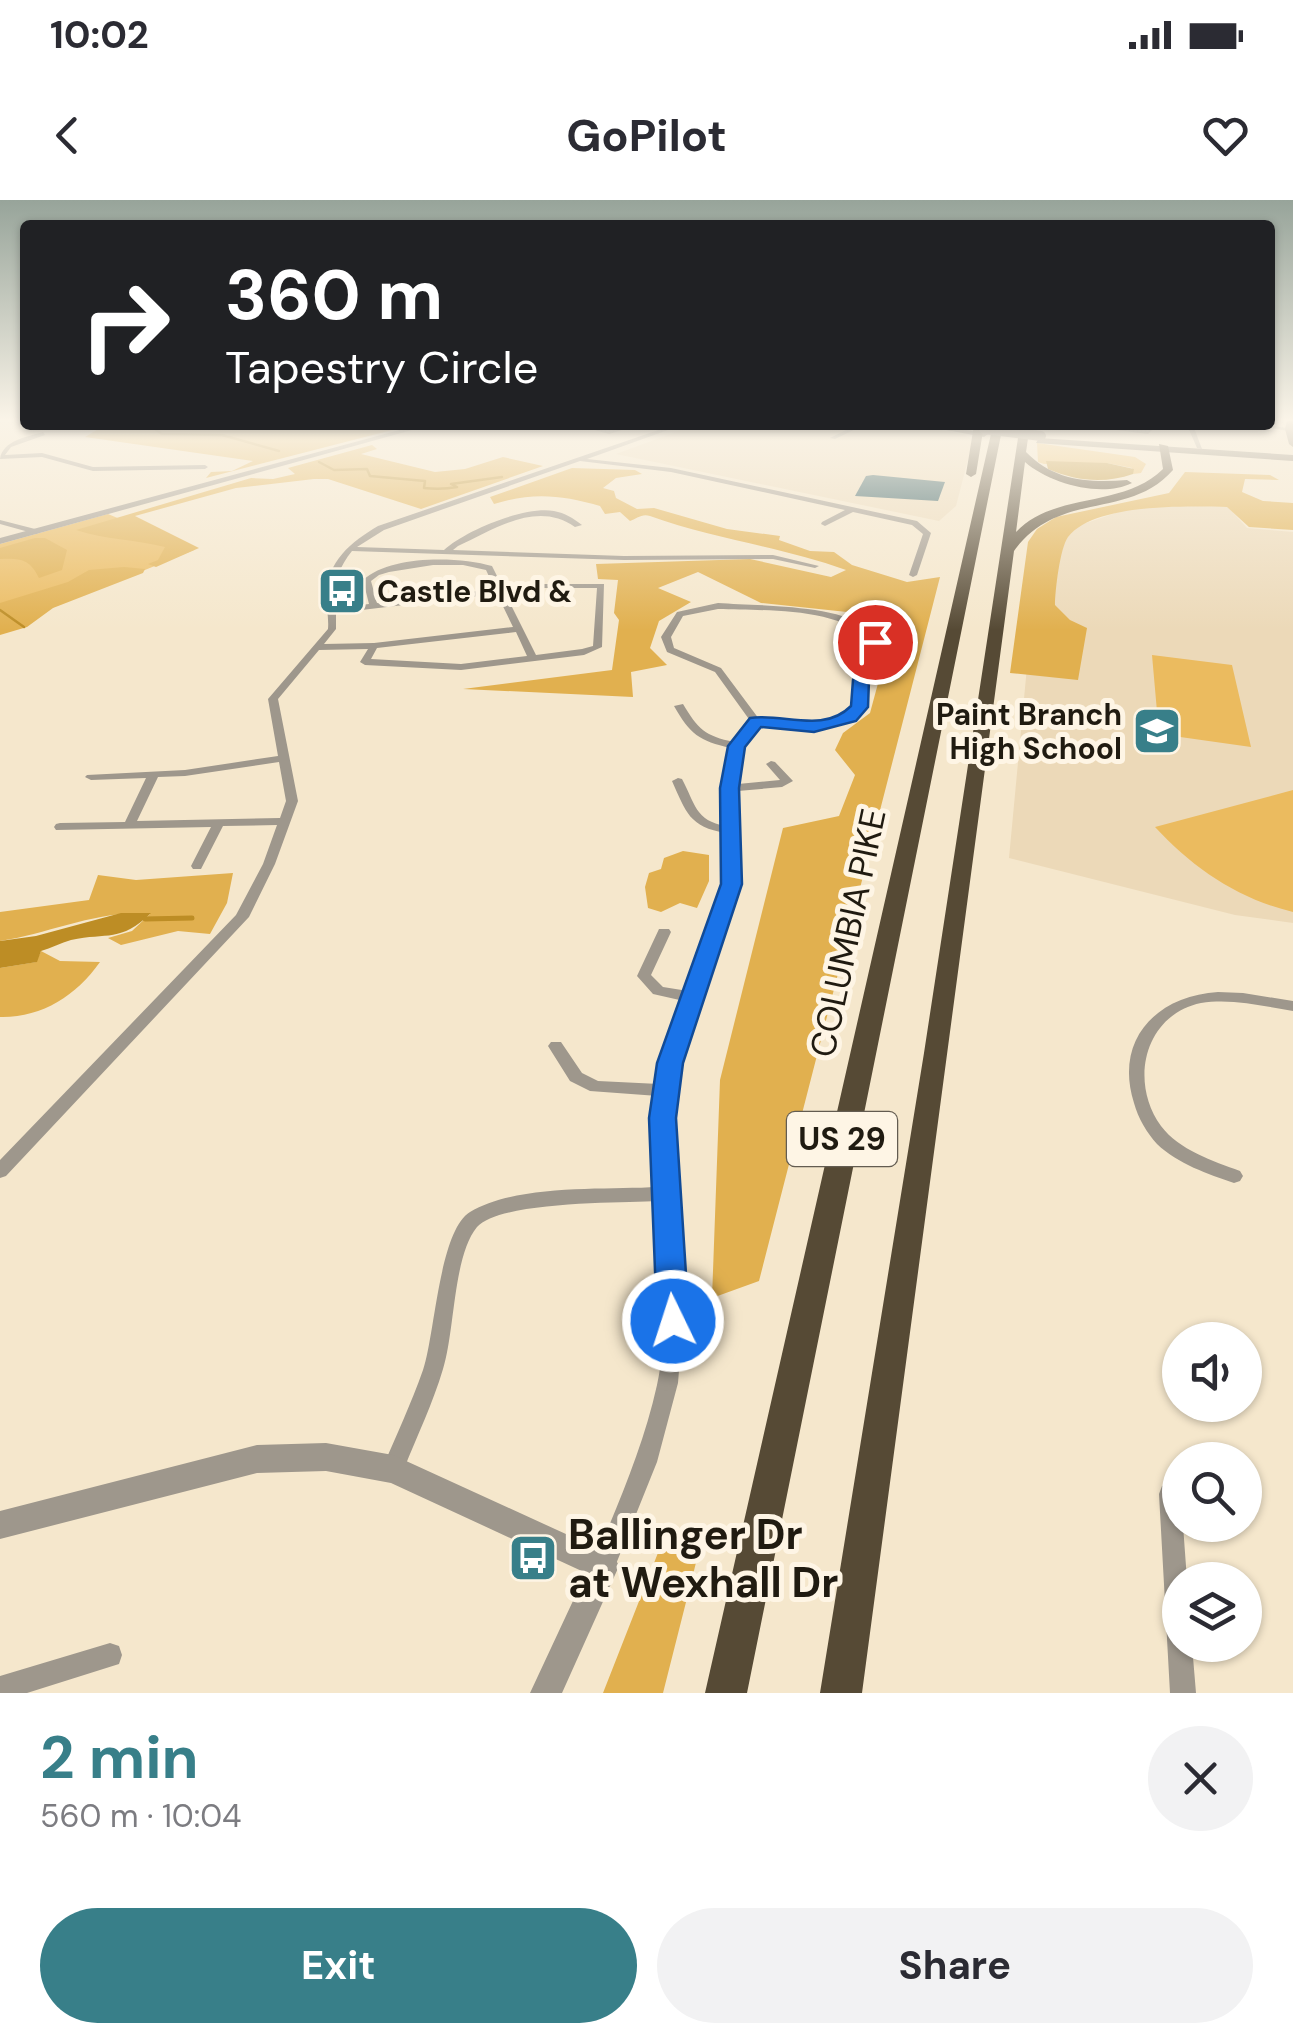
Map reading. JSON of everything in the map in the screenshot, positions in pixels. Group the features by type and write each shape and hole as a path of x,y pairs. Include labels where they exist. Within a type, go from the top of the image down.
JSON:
{"highway":[{"name":"COLUMBIA PIKE","path":"726,1693 982,491"},
{"name":"US 29","path":"841,1693 934,1072 1015,491"},
{"path":"1004,556 1036,520 1137,491"},
{"path":"960,586 962,527"}],"street":[{"path":"0,541 187,491"},
{"path":"330,611 336,564 349,550 395,524 489,491"},
{"path":"767,491 923,528 927,533 913,575"},
{"path":"825,524 853,509"},
{"path":"446,552 454,544 532,513 556,514 578,525"},
{"path":"0,522 36,532"},
{"path":"349,550 624,558 773,557 815,566"},
{"path":"374,607 368,580 385,570 477,564 490,568 533,658"},
{"path":"330,611 500,591 601,586 597,647 584,652 461,667 365,662 374,646"},
{"path":"718,606 838,617 863,625 871,633 875,642 861,680 859,707 850,717 814,727 756,722 718,670 670,650 666,637 680,614 718,606"},
{"path":"0,1171 242,918 269,864 292,801 272,699 332,629 335,615 330,611"},
{"path":"318,647 374,646 518,629"},
{"path":"679,706 702,739 737,746"},
{"path":"546,1693 646,1462 668,1383 673,1321 664,1194 666,1090 670,1063 691,997 732,884 729,788 737,746 756,722"},
{"path":"91,777 216,770 284,758"},
{"path":"729,788 754,789 787,781 771,764"},
{"path":"129,824 154,774"},
{"path":"678,781 696,820 706,828 732,830"},
{"path":"60,826 285,821"},
{"path":"197,866 219,822"},
{"path":"664,932 644,976 658,991 691,997"},
{"path":"1234,1176 1192,1159 1156,1131 1139,1098 1134,1066 1141,1039 1160,1016 1194,1000 1237,997 1293,1006"},
{"path":"556,1046 576,1077 596,1087 666,1090"},
{"path":"393,1469 434,1367 454,1252 472,1220 497,1208 536,1200 664,1194"},
{"path":"0,1525 257,1459 326,1457 393,1469 604,1566"},
{"path":"1173,1542 1183,1693"},
{"path":"0,1689 110,1655"}],"shaded area":[{"path":"208,491 226,491 135,516 199,548 156,567 148,564 158,560 165,547 76,530"},
{"path":"364,491 473,491 421,509"},
{"path":"508,491 613,491 616,498 637,509 654,508 727,529 780,536 779,540 810,551 834,552 852,565 907,582 940,577 759,1281 712,1298 720,1080 783,828 839,816 855,775 835,750 843,733 870,713 887,650 881,626 847,612 761,603 698,572 658,588 691,602 659,621 650,648 667,665 631,672 633,697 463,689 612,670 619,620 614,613 618,580 598,579 596,564 750,559 831,577 846,570 647,515 630,521 620,512 605,514 600,506 573,499 534,496 494,504 490,497"},
{"path":"793,491 960,491 956,506 939,521"},
{"path":"1242,491 1263,501 1293,503 1293,530 1249,527 1227,507 1119,512 1081,526 1068,537 1063,550 1055,605 1070,620 1087,628 1078,680 1010,673 1028,542 1037,529 1056,517 1169,493"},
{"name":"Paint Branch High School","path":"1142,504 1228,507 1247,528 1293,532 1293,923 1235,915 1009,858 1033,603 1045,537"},
{"path":"108,514 194,550 0,629 0,544"},
{"path":"45,538 67,550 62,570 39,578 24,561 0,559 0,548"},
{"path":"145,569 53,608 27,627 0,635 0,603 68,582 89,570"},
{"path":"1152,655 1232,665 1251,747 1159,734"},
{"path":"1293,790 1293,912 1254,899 1218,880 1155,827"},
{"path":"683,851 709,855 709,881 697,908 680,903 661,912 648,908 645,887 649,873 661,869 664,858"},
{"path":"233,873 227,903 210,934 178,931 121,945 108,938 132,931 150,914 131,913 93,918 0,941 0,912 89,900 98,875 136,880"},
{"path":"121,913 151,913 122,933 71,940 41,951 37,962 0,968 0,941 36,936"},
{"path":"41,951 60,961 100,962 80,985 56,1003 30,1014 0,1017 0,968 36,962"},
{"path":"703,1535 663,1693 603,1693 663,1540"}],"building":[{"path":"858,491 942,491 938,501 855,496"}],"waterway":[{"path":"0,610 24,627"},
{"path":"145,919 192,918"}],"place":[{"name":"Castle Blvd &","path":"342,591"},
{"name":"Paint Branch High School","path":"1157,731"},
{"name":"Ballinger Dr at Wexhall Dr","path":"533,1558"}],"route":[{"path":"673,1321 663,1118 670,1063 683,1017 732,884 729,788 737,746 756,722 814,727 850,717 859,707 861,680 875,642"}]}
